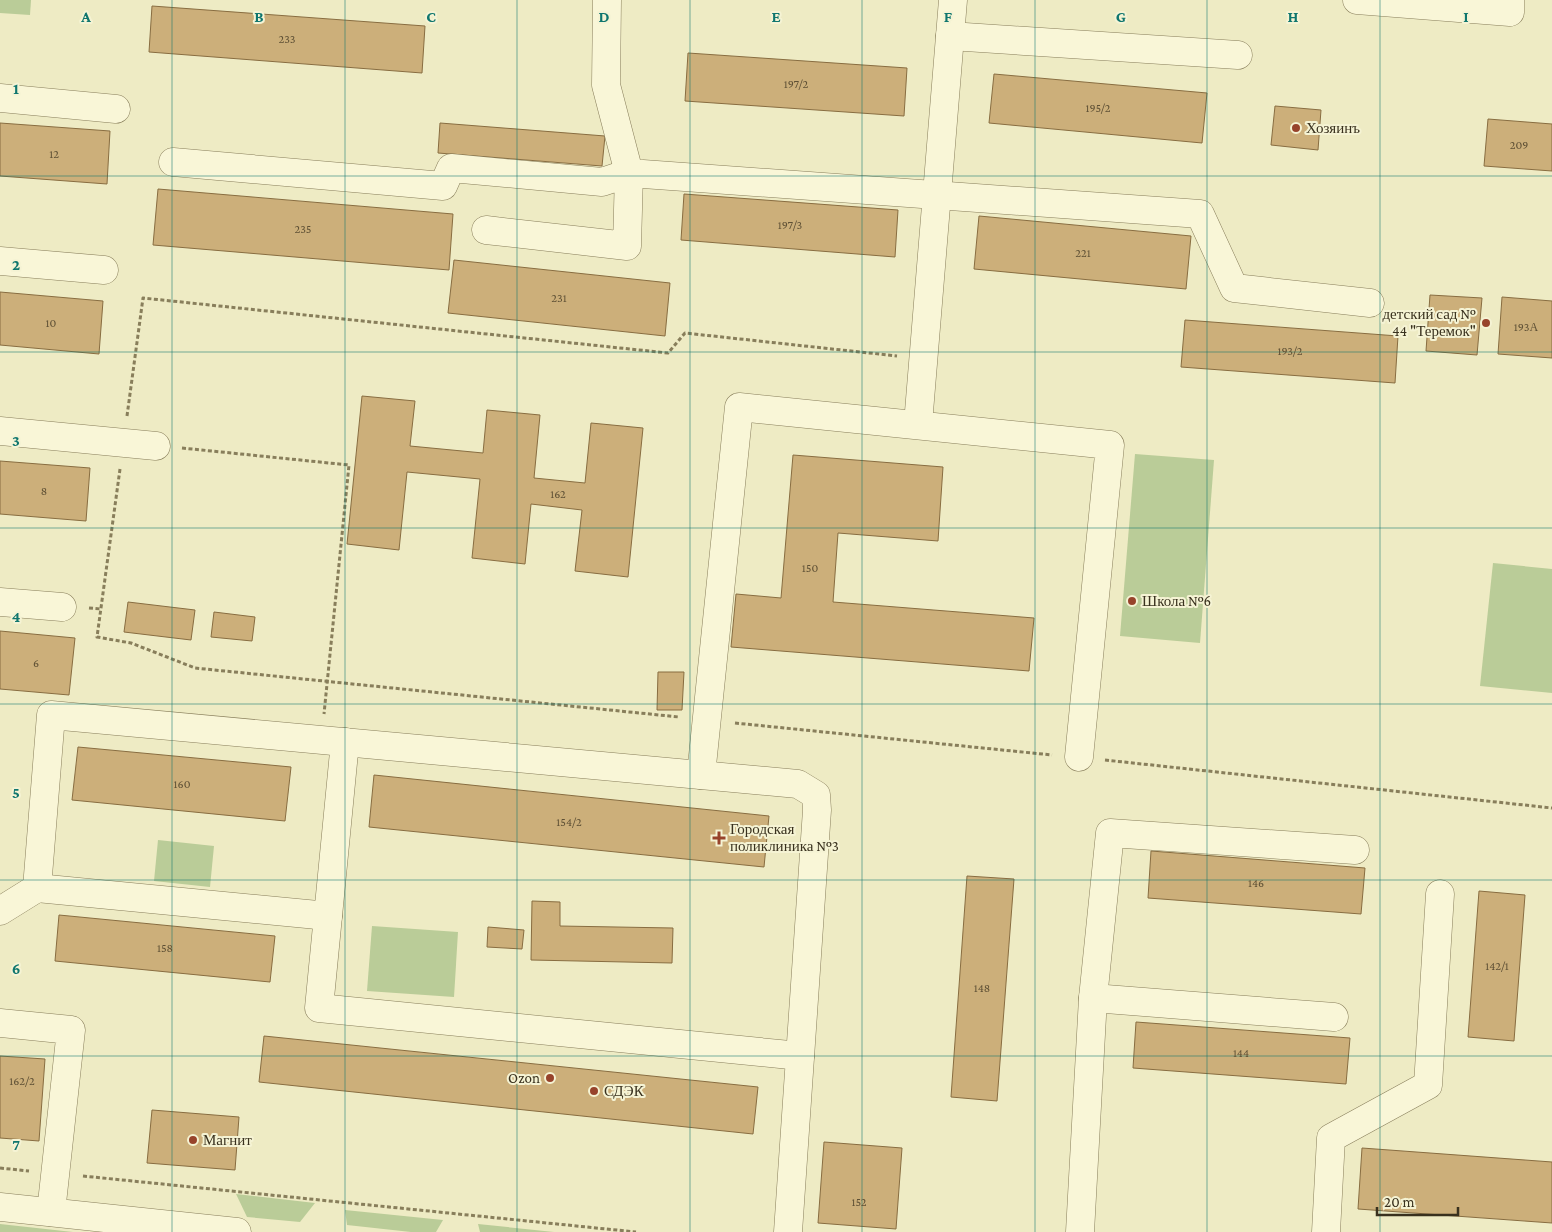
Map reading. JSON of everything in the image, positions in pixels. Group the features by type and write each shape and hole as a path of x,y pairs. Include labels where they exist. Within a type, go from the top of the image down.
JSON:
{"lane":[{"path":"486,230 627,246 629,173 606,84 607,0"},
{"path":"918,424 953,0"},
{"path":"1357,0 1510,12 1510,0"},
{"path":"950,36 1238,55"},
{"path":"0,98 116,109"},
{"path":"173,162 443,186 451,168 602,182 629,173 1200,214 1234,288 1370,303"},
{"path":"0,261 104,270"},
{"path":"701,775 738,407 1110,445 1078,757"},
{"path":"0,431 156,446"},
{"path":"0,602 62,607"},
{"path":"37,888 51,715 798,784 816,795 817,810 788,1232"},
{"path":"334,741 328,916 319,1008 800,1056"},
{"path":"1080,1232 1093,998 1110,833 1355,850"},
{"path":"0,911 37,888 328,916"},
{"path":"1326,1232 1331,1138 1428,1085 1440,894"},
{"path":"1093,998 1334,1017"},
{"path":"0,1023 70,1030 51,1212"},
{"path":"0,1207 237,1232"}],"path":[{"path":"923,358 684,333 668,353 143,298 97,637 131,643 195,668 1078,757 1552,808"},
{"path":"156,446 349,465 328,681 334,741"},
{"path":"0,1168 636,1232"}],"green space":[{"path":"0,0 31,0 30,15 0,13"},
{"path":"1135,454 1214,460 1200,643 1120,636"},
{"path":"1493,563 1552,569 1552,693 1480,686"},
{"path":"158,840 214,846 210,887 154,881"},
{"path":"372,926 458,932 454,997 367,991"},
{"path":"236,1194 315,1203 300,1222 247,1217"},
{"path":"345,1210 443,1220 436,1232 411,1232 347,1225"},
{"path":"0,1224 73,1232 0,1232"},
{"path":"478,1224 554,1232 480,1232"}],"building":[{"path":"152,6 425,26 422,73 149,52"},
{"path":"688,53 907,68 904,116 685,101"},
{"path":"994,74 1207,93 1202,143 989,123"},
{"path":"1275,106 1321,110 1318,150 1271,145"},
{"path":"1488,119 1552,124 1552,171 1484,166"},
{"path":"0,123 110,131 107,184 0,176"},
{"path":"440,123 605,136 602,166 438,153"},
{"path":"158,189 453,214 449,270 153,245"},
{"path":"684,194 898,210 895,257 681,240"},
{"path":"979,216 1191,236 1186,289 974,269"},
{"path":"454,260 670,283 665,336 448,313"},
{"path":"0,292 103,301 99,354 0,345"},
{"path":"1430,295 1482,298 1477,355 1426,351"},
{"path":"1502,297 1552,301 1552,358 1498,354"},
{"path":"1185,320 1398,336 1395,383 1181,367"},
{"path":"362,396 415,401 410,446 483,453 487,410 540,415 534,478 585,483 591,423 643,428 628,577 575,571 582,510 531,504 525,564 472,558 480,479 407,472 399,550 347,544"},
{"path":"793,455 943,467 938,541 838,533 833,602 1034,618 1029,671 731,647 736,594 781,598"},
{"path":"0,461 90,468 86,521 0,514"},
{"path":"128,602 195,610 191,640 124,632"},
{"path":"214,612 255,617 252,641 211,637"},
{"path":"0,631 75,638 69,695 0,689"},
{"path":"658,672 684,672 682,710 657,710"},
{"path":"78,747 291,767 285,821 72,800"},
{"path":"374,775 769,816 764,867 369,827"},
{"path":"1151,851 1365,868 1361,914 1148,898"},
{"path":"967,876 1014,879 997,1101 951,1097"},
{"path":"1479,891 1525,895 1514,1041 1468,1037"},
{"path":"532,901 560,902 560,926 673,928 672,963 531,960"},
{"path":"59,915 275,936 270,982 55,961"},
{"path":"488,927 524,930 522,949 487,947"},
{"path":"1136,1022 1350,1038 1346,1084 1133,1068"},
{"path":"264,1036 758,1087 753,1134 259,1082"},
{"path":"0,1056 45,1059 39,1141 0,1138"},
{"name":"Магнит","path":"152,1110 239,1117 235,1170 147,1163"},
{"path":"824,1142 902,1148 896,1229 818,1223"},
{"path":"1362,1148 1552,1162 1552,1223 1358,1209"}],"place":[{"name":"Хозяинъ","path":"1296,128"},
{"name":"детский сад № 44 \"Теремок\"","path":"1486,323"},
{"name":"Школа №6","path":"1132,601"},
{"name":"Городская поликлиника №3","path":"719,838"},
{"name":"Ozon","path":"550,1078"},
{"name":"СДЭК","path":"594,1091"},
{"name":"Магнит","path":"193,1140"}]}
